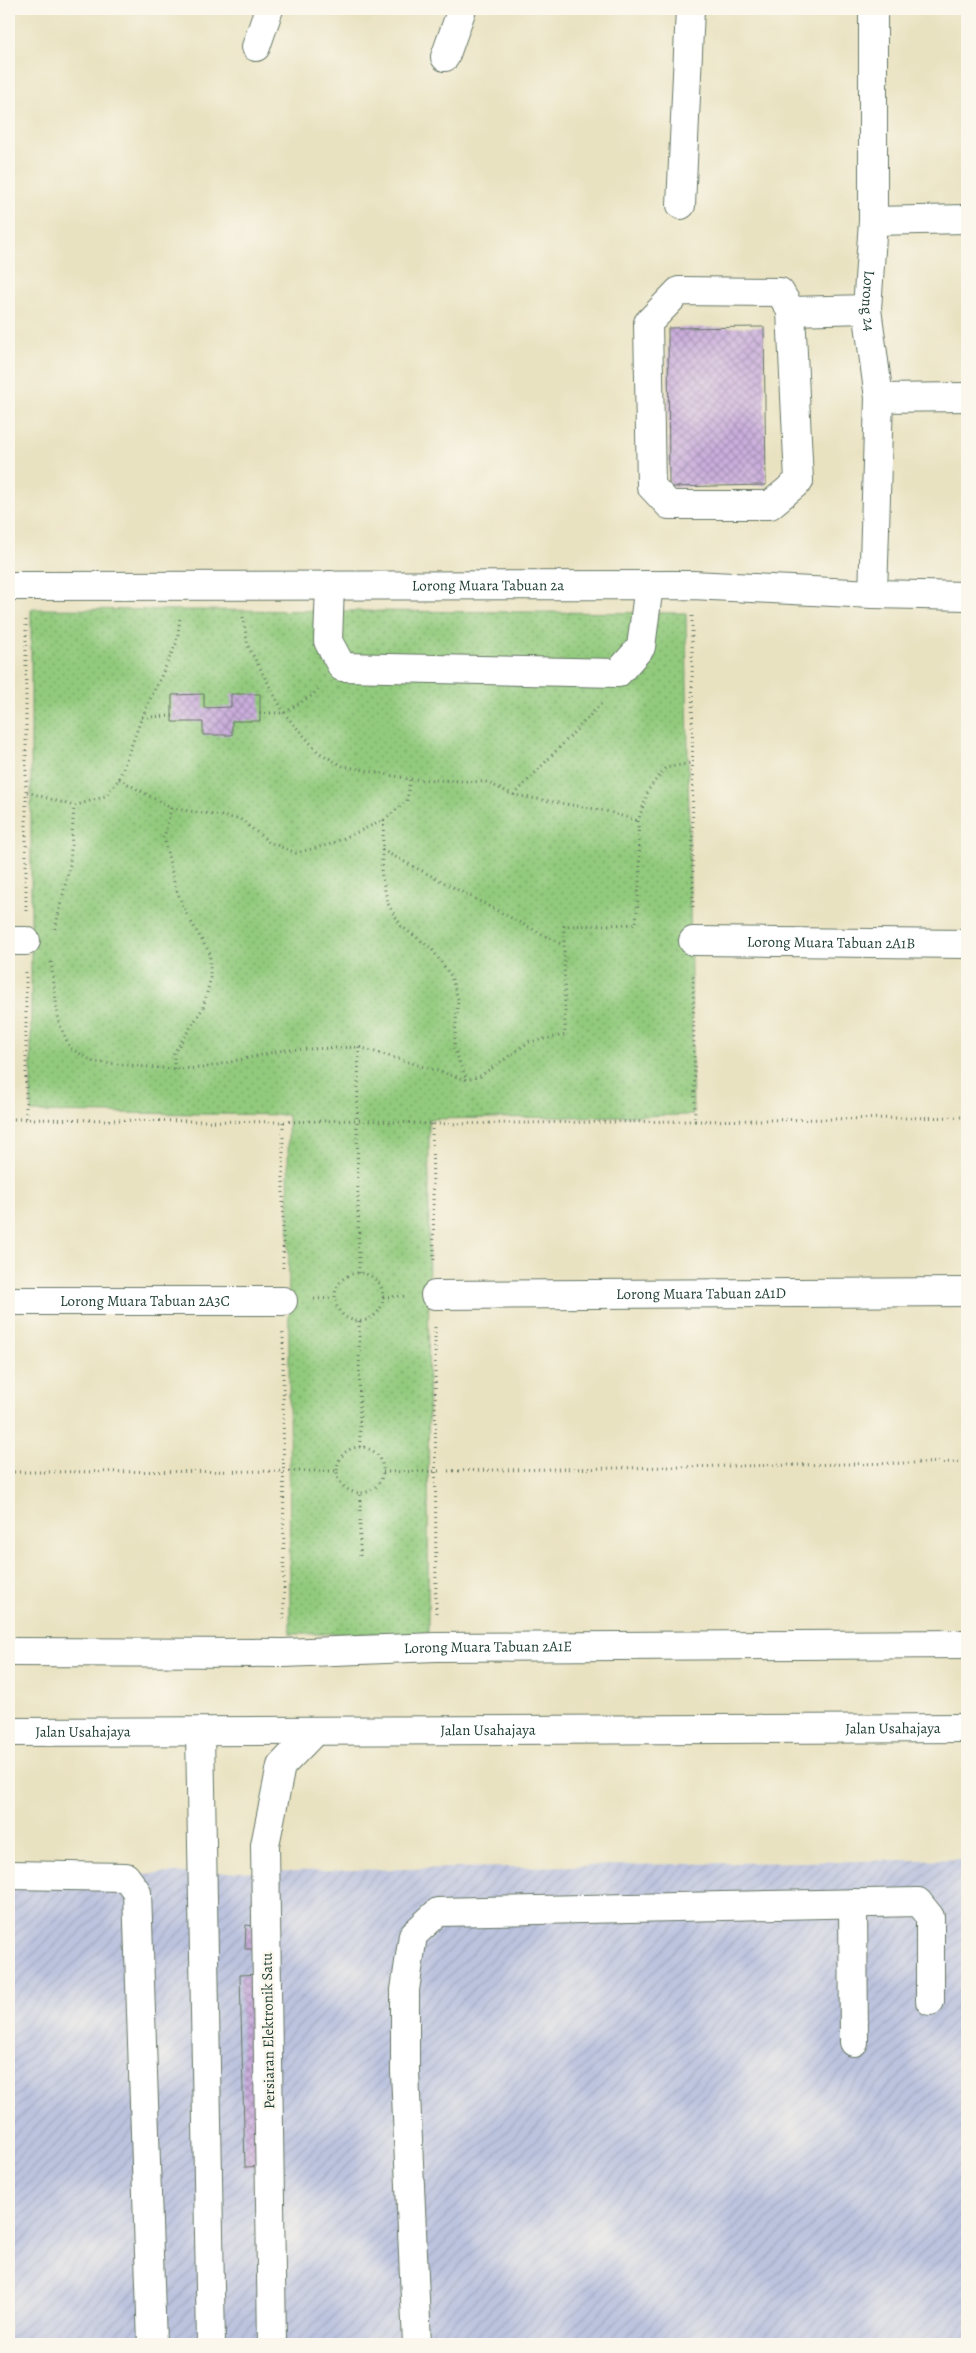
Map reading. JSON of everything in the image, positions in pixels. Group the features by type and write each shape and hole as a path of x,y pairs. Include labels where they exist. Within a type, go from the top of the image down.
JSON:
{"street":[{"path":"256,47 269,9"},
{"path":"445,57 462,9"},
{"path":"681,205 690,9"},
{"name":"Lorong 24","path":"873,9 873,221 867,310 879,398 873,594"},
{"path":"873,221 967,219"},
{"path":"679,291 780,292 791,311 798,481 770,505 670,505 651,486 648,323 679,291"},
{"path":"791,311 867,310"},
{"path":"879,398 967,398"},
{"path":"330,586 328,641 342,667 618,673 641,647 649,585"},
{"name":"Lorong Muara Tabuan 2a","path":"17,586 692,585 873,594 967,596"},
{"name":"Lorong Muara Tabuan 2A1B","path":"693,941 967,944"},
{"name":"Lorong Muara Tabuan 2A1D","path":"435,1295 967,1292"},
{"name":"Lorong Muara Tabuan 2A3C","path":"9,1302 283,1301"},
{"name":"Lorong Muara Tabuan 2A1E","path":"9,1652 284,1652 436,1647 967,1644"},
{"name":"Jalan Usahajaya","path":"9,1732 200,1733 967,1728"},
{"name":"Persiaran Elektronik Satu","path":"272,2344 265,1845 281,1766 314,1732"},
{"path":"200,1733 211,2344"},
{"path":"9,1875 126,1878 137,1892 152,2344"},
{"path":"417,2344 405,2072 405,1990 413,1934 438,1912 918,1902 930,1917 930,2001"},
{"path":"853,1903 854,2042"}],"path":[{"path":"692,585 691,763 695,1121"},
{"path":"17,586 27,792 17,941 26,1119"},
{"path":"27,792 74,806 106,796 119,779 142,717 176,642 181,612"},
{"path":"242,614 248,646 284,713 318,752 343,766 410,779 486,782 514,795 606,812 638,821"},
{"path":"260,713 284,713 311,696 342,667"},
{"path":"514,795 617,688 618,673"},
{"path":"142,717 172,716"},
{"path":"51,954 59,1023 70,1048 94,1062 174,1069 202,1068 284,1050 359,1047 467,1080 480,1076 529,1042 565,1035 564,926 636,924 640,871 638,821 649,789 665,768 691,763"},
{"path":"119,779 171,808 240,819 269,842 296,853 331,844 384,820 407,801 410,779"},
{"path":"55,931 70,864 74,806"},
{"path":"171,808 164,838 175,886 186,913 210,954 210,981 204,1008 174,1053 174,1069"},
{"path":"384,820 381,872 388,904 401,926 431,948 451,976 458,999 454,1048 467,1080"},
{"path":"382,850 563,945"},
{"path":"359,1047 357,1120 359,1273"},
{"path":"9,1119 283,1122 357,1120 432,1124 967,1117"},
{"path":"283,1122 284,1652"},
{"path":"432,1124 435,1295 436,1647"},
{"path":"359,1273 376,1280 383,1296 382,1305 376,1314 369,1319 359,1321 348,1318 338,1309 334,1298 338,1285 347,1276 359,1273"},
{"path":"359,1321 360,1447"},
{"path":"360,1447 370,1449 377,1455 382,1463 383,1472 380,1483 371,1491 360,1494 351,1493 343,1488 338,1480 336,1471 338,1462 343,1454 351,1449 360,1447"},
{"path":"383,1472 436,1473 967,1462"},
{"path":"9,1472 336,1471"},
{"path":"360,1494 360,1556"}],"shaded area":[{"path":"967,1859 967,2344 9,2344 9,1876"}],"green space":[{"path":"31,609 686,613 693,1115 429,1119 428,1633 290,1634 288,1115 31,1112"}],"building":[{"path":"764,327 766,485 669,487 668,328"},
{"path":"204,694 204,708 231,707 231,694 260,694 260,721 232,721 232,735 203,735 203,722 172,722 172,695"},
{"path":"246,1925 264,1927 263,1949 245,1949"},
{"path":"264,1974 268,2166 245,2167 240,1975"}]}
